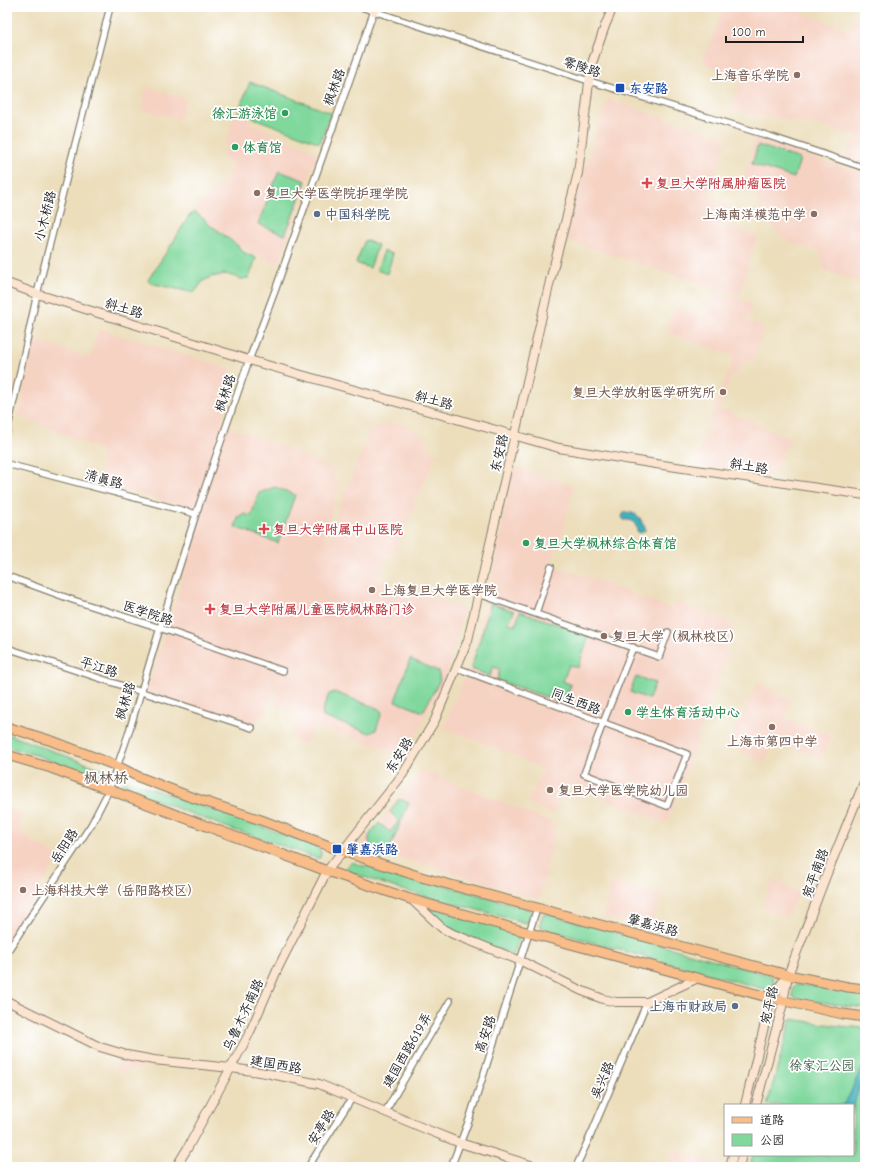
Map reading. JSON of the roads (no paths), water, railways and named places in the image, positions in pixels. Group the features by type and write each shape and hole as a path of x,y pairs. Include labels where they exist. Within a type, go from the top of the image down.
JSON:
{"main road":[{"name":"肇嘉浜路","path":"7,727 52,741 188,796 261,820 342,851 422,877 788,975 865,989"},
{"path":"7,755 51,768 130,799 327,871 410,898 530,933 771,998 843,1014 865,1017"}],"street":[{"name":"小木桥路","path":"7,432 37,294 110,7"},
{"name":"零陵路","path":"361,7 374,9 589,81 763,134 865,168"},
{"name":"东安路","path":"327,871 403,774 435,720 468,640 550,281 578,173 591,66 612,7"},
{"name":"枫林路","path":"109,790 196,514 249,360 276,288 374,9"},
{"name":"斜土路","path":"7,283 37,294 249,360 567,450 726,474 768,482 865,495"},
{"name":"清真路","path":"7,464 196,514"},
{"path":"536,613 551,567"},
{"name":"医学院路","path":"7,576 73,600 160,628 283,671"},
{"path":"479,594 659,657 668,632"},
{"path":"603,723 633,647"},
{"name":"平江路","path":"7,648 252,728"},
{"name":"同生西路","path":"457,668 687,754 667,806 584,774 603,723"},
{"name":"宛平南路","path":"788,975 865,780"},
{"name":"岳阳路","path":"7,952 91,825 109,790"},
{"name":"乌鲁木齐南路","path":"176,1167 249,1034 278,968 327,871"},
{"path":"410,898 442,928 453,934 521,961 580,990 603,999 616,1002 647,1002 698,978"},
{"name":"高安路","path":"451,1167 521,961 537,908"},
{"name":"宛平路","path":"745,1104 771,998 788,975"},
{"name":"宛平路","path":"756,1104 783,1001 788,975"},
{"name":"建国西路","path":"7,1001 100,1047 127,1055 154,1060 266,1073 319,1084 428,1130 537,1167"},
{"name":"建国西路619弄","path":"384,1112 450,1001"},
{"name":"吴兴路","path":"576,1167 647,1002"},
{"name":"安亭路","path":"308,1167 352,1098"},
{"path":"730,1167 733,1156"},
{"path":"739,1167 742,1156"}],"water":[{"path":"625,512 638,516 645,526 645,531 639,533 633,522 624,520 622,518"},
{"path":"865,1066 865,1077 858,1091 854,1105 854,1104 843,1104 849,1096 861,1070"}],"place":[{"name":"上海音乐学院","path":"797,75"},
{"name":"东安路","path":"620,88"},
{"name":"徐汇游泳馆","path":"285,113"},
{"name":"体育馆","path":"235,147"},
{"name":"复旦大学附属肿瘤医院","path":"647,183"},
{"name":"复旦大学医学院护理学院","path":"257,193"},
{"name":"中国科学院","path":"317,214"},
{"name":"上海南洋模范中学","path":"814,214"},
{"name":"复旦大学放射医学研究所","path":"723,392"},
{"name":"复旦大学附属中山医院","path":"264,529"},
{"name":"复旦大学枫林综合体育馆","path":"526,543"},
{"name":"上海复旦大学医学院","path":"372,590"},
{"name":"复旦大学附属儿童医院枫林路门诊","path":"210,609"},
{"name":"复旦大学（枫林校区）","path":"604,636"},
{"name":"学生体育活动中心","path":"628,712"},
{"name":"上海市第四中学","path":"772,727"},
{"name":"复旦大学医学院幼儿园","path":"550,790"},
{"name":"肇嘉浜路","path":"337,849"},
{"name":"上海科技大学（岳阳路校区）","path":"23,890"},
{"name":"上海市财政局","path":"735,1006"}],"district":[{"name":"枫林桥","path":"106,778"}],"park label":[{"name":"徐家汇公园","path":"822,1065"}]}
